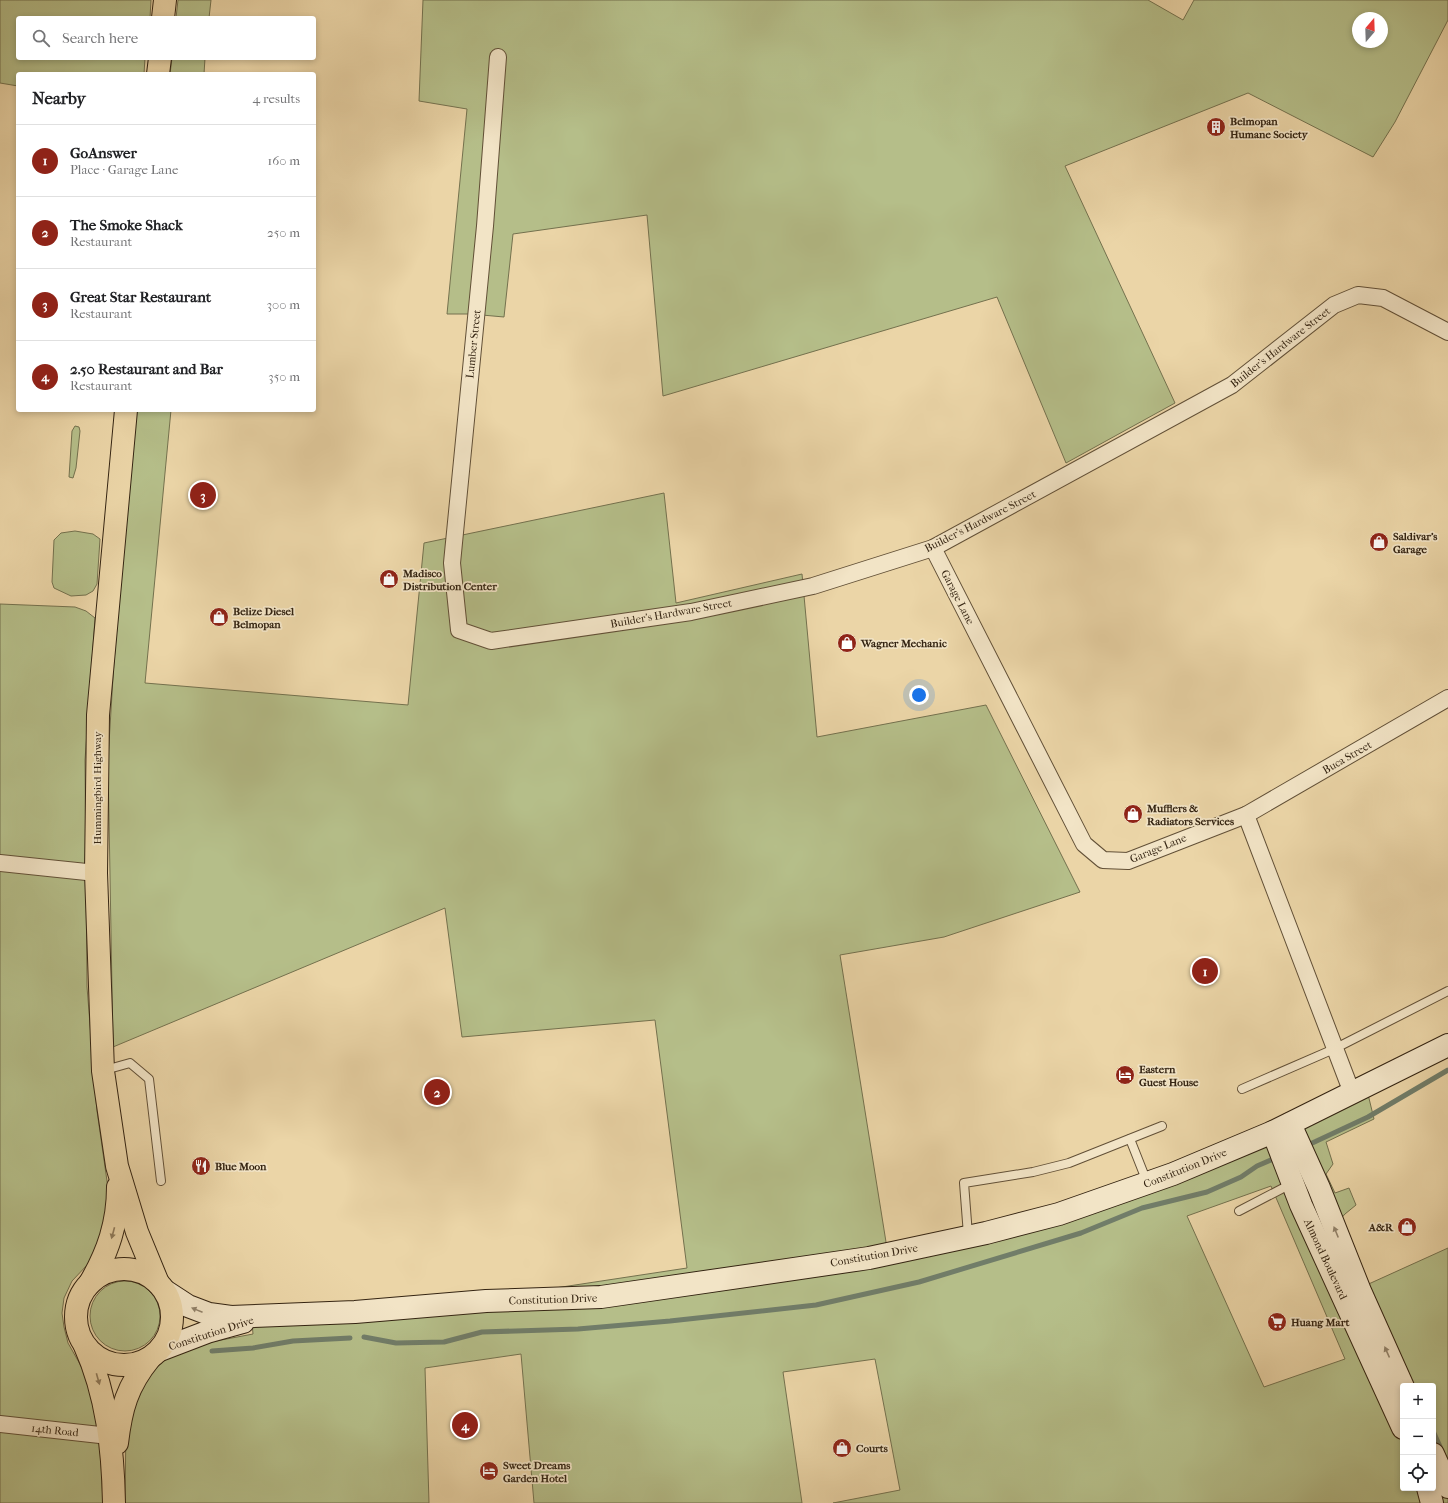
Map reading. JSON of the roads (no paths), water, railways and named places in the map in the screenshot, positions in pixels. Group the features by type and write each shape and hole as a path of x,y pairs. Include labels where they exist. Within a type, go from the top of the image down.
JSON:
{"main road":[{"path":"163,16 165,0"},
{"path":"158,72 160,60"},
{"name":"Hummingbird Highway","path":"89,1284 102,1262 115,1224 118,1207 117,1166 103,1071 96,873 98,715 126,412"},
{"name":"Constitution Drive","path":"161,1287 188,1306 209,1314 231,1317 263,1316 355,1312 486,1301 601,1297 869,1258 968,1237 1059,1214 1147,1183 1282,1128 1448,1045"},
{"name":"Almond Boulevard","path":"1282,1128 1400,1421"},
{"name":"Hummingbird Highway","path":"117,1166 137,1232 161,1287"},
{"name":"Almond Boulevard","path":"1302,1178 1360,1291 1401,1383"},
{"path":"113,1469 123,1405 130,1387 168,1337 172,1321 171,1306 161,1287 145,1274 131,1270 116,1270 101,1275 89,1284 80,1297 76,1313 78,1328 94,1366 100,1388 109,1436 113,1469 114,1503"},
{"name":"Constitution Drive","path":"155,1354 207,1332 263,1316"},
{"path":"84,1343 94,1354 106,1362 114,1364 136,1364 155,1354"},
{"path":"1433,1455 1448,1487"},
{"path":"1429,1491 1432,1503"}],"street":[{"name":"Lumber Street","path":"459,630 452,563 485,226 498,57"},
{"name":"Builder's Hardware Street","path":"459,630 491,641 691,612 813,586 934,548 1232,385 1334,305 1358,295 1384,298 1448,332"},
{"name":"Garage Lane","path":"934,548 1084,844 1103,860 1128,861 1246,815"},
{"name":"Buca Street","path":"1246,815 1448,698"},
{"path":"1246,815 1352,1093"},
{"path":"0,863 96,873"},
{"name":"14th Road","path":"0,1424 109,1436"}],"lane":[{"path":"1242,1090 1334,1049 1448,991"},
{"path":"103,1071 130,1063 148,1079 161,1181"},
{"path":"968,1237 964,1183 1008,1177 1070,1163 1162,1126"},
{"path":"1130,1139 1147,1183"},
{"path":"1239,1211 1302,1178"}],"waterway":[{"path":"1310,1148 1308,1145 1368,1117 1448,1070"},
{"path":"364,1337 396,1343 444,1342 482,1332 578,1329 670,1321 816,1305 919,1282 1081,1233 1142,1208 1207,1192 1241,1177 1257,1166 1278,1157"},
{"path":"212,1351 253,1348 293,1341 350,1338"},
{"path":"1436,1438 1442,1451"}],"place":[{"name":"Belmopan Humane Society","path":"1216,127"},
{"name":"Great Star Restaurant","path":"203,495"},
{"name":"Saldivar's Garage","path":"1379,542"},
{"name":"Madisco Distribution Center","path":"389,579"},
{"name":"Belize Diesel Belmopan","path":"219,617"},
{"name":"Wagner Mechanic","path":"847,643"},
{"name":"Mufflers & Radiators Services","path":"1133,814"},
{"name":"GoAnswer","path":"1205,971"},
{"name":"Eastern Guest House","path":"1125,1075"},
{"name":"The Smoke Shack","path":"437,1092"},
{"name":"Blue Moon","path":"201,1166"},
{"name":"A&R","path":"1407,1227"},
{"name":"Huang Mart","path":"1277,1322"},
{"name":"2.50 Restaurant and Bar","path":"465,1425"},
{"name":"Courts","path":"842,1448"},
{"name":"Sweet Dreams Garden Hotel","path":"489,1471"}]}
